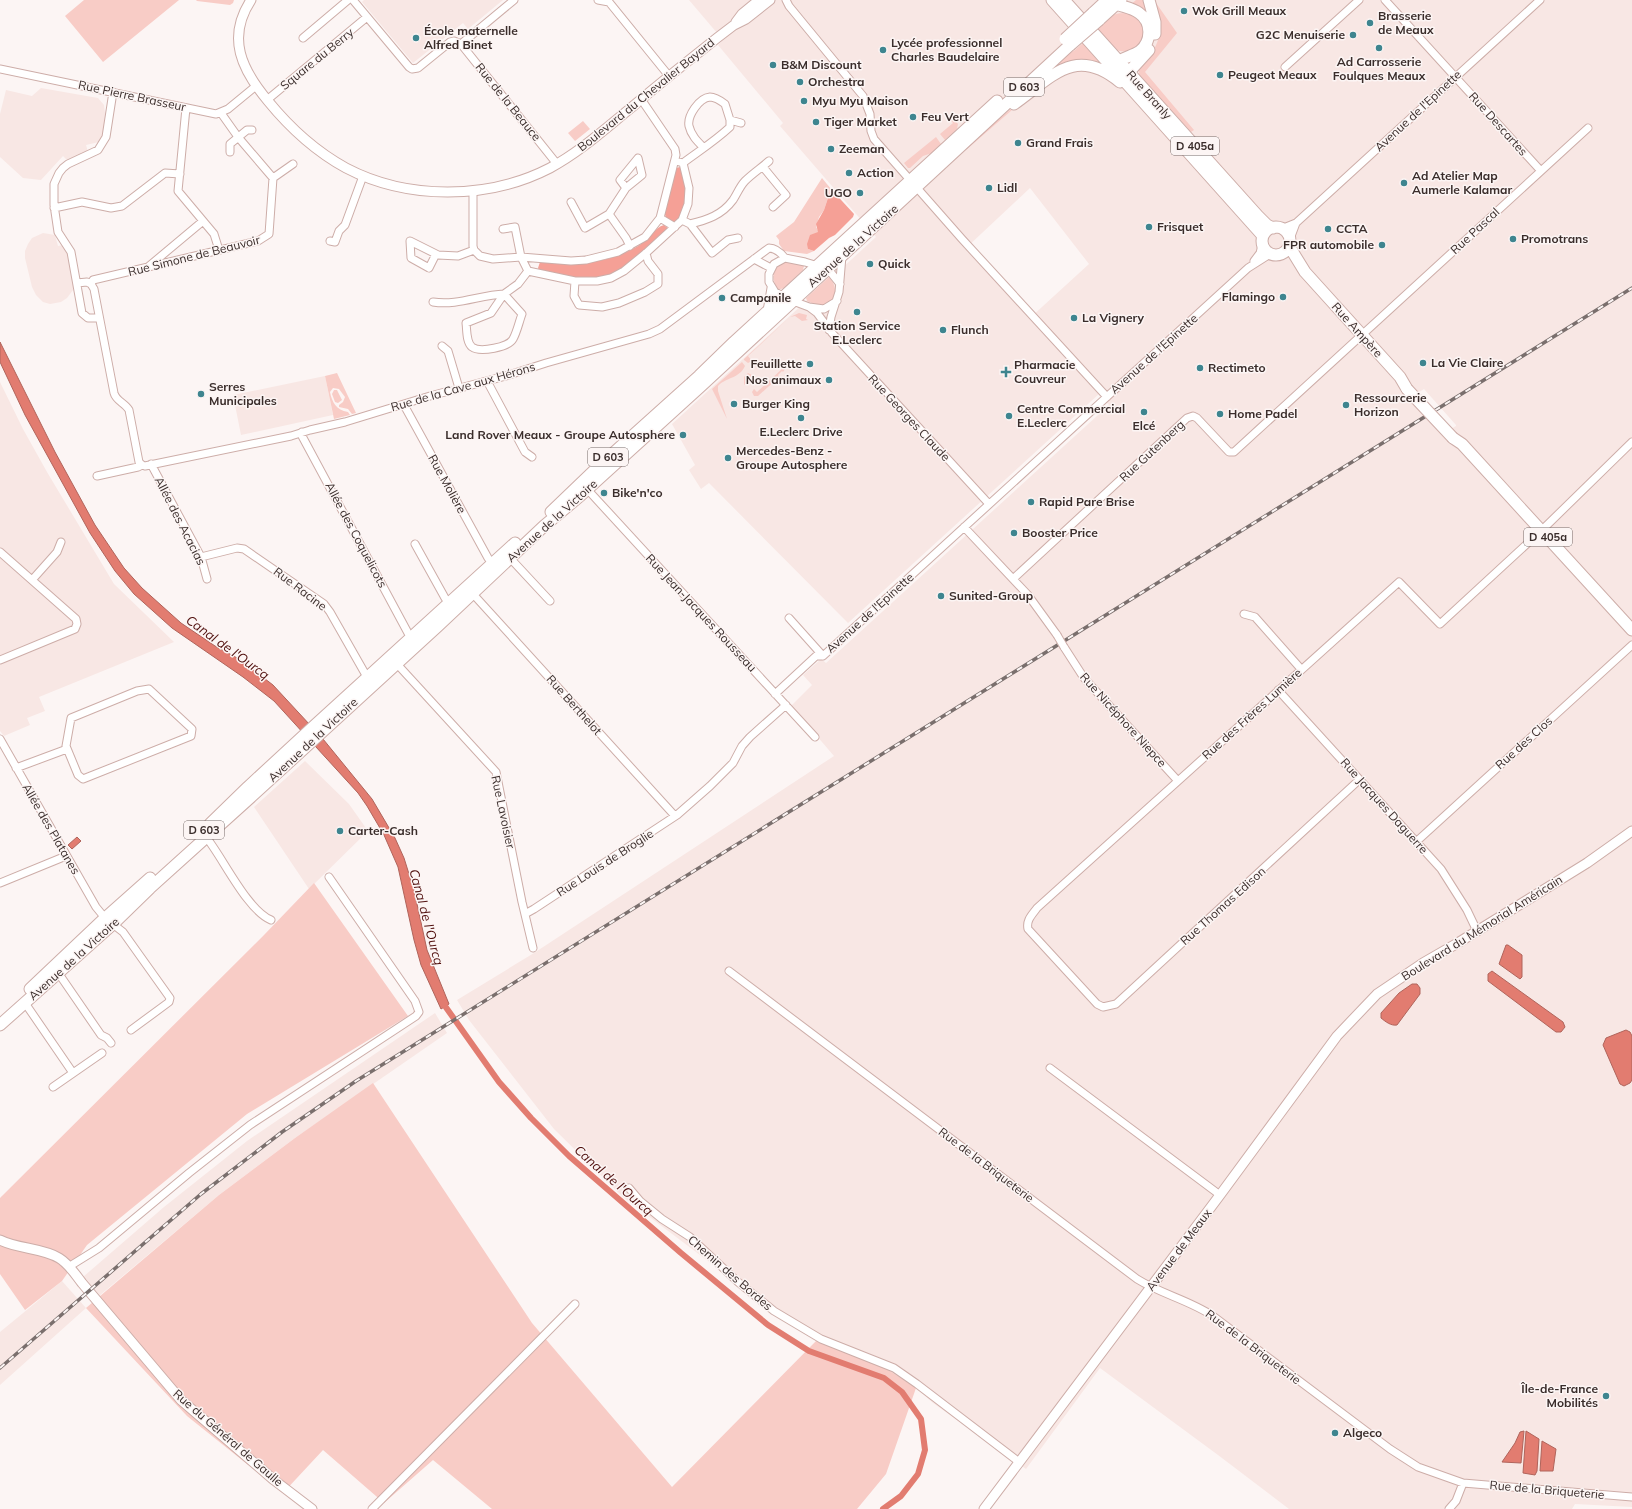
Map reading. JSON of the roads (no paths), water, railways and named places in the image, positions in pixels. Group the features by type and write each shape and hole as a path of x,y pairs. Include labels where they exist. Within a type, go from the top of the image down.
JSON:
{"main road":[{"path":"1052,0 1072,16"},
{"path":"1064,0 1072,16"},
{"path":"1128,73 1148,51 1154,40 1155,22 1149,0"},
{"path":"1115,1 1140,13 1148,24 1149,31 1147,41 1140,51 1118,62"},
{"name":"Avenue de la Victoire","path":"317,730 322,718 492,563 532,529 615,450 699,376 767,311 788,299 828,269 869,231 964,132 1115,1"},
{"name":"Rue Branly","path":"1072,16 1118,62 1258,216 1267,225 1277,228"},
{"name":"Rue Branly","path":"1072,16 1132,90 1257,227 1263,239"},
{"name":"Avenue de la Victoire","path":"0,1025 76,958 109,921 248,787 397,664 510,558 587,489 788,299 817,265 978,130 1067,42"},
{"path":"978,130 995,121 1011,106 1068,67 1075,65 1094,66 1116,78 1132,90"},
{"path":"1277,228 1286,232 1289,242 1284,253 1275,254 1264,248 1263,239 1269,230 1277,228"},
{"name":"Rue Ampère","path":"1289,242 1305,272 1542,530"},
{"name":"Rue Ampère","path":"1275,254 1305,272"},
{"name":"D 405a","path":"1542,530 1632,630"},
{"name":"Avenue de la Victoire","path":"0,1016 109,921 150,888 259,790 304,742"}],"street":[{"name":"Boulevard du Chevalier Bayard","path":"251,0 240,22 238,38 244,66 256,86 288,123 308,142 336,162 363,176 398,186 446,192 473,191 519,181 557,164 584,146 669,76 734,25 770,0"},
{"path":"303,38 348,0"},
{"path":"353,0 409,67 415,69 450,42 454,41 461,44 514,0"},
{"path":"598,0 610,1 669,76"},
{"name":"Boulevard du Chevalier Bayard","path":"734,25 742,14 759,0"},
{"path":"779,0 787,3 863,96 870,114 871,131 874,139 913,184 1107,397"},
{"path":"1285,67 1359,0"},
{"name":"Rue Descartes","path":"1385,0 1541,171"},
{"name":"Avenue de l'Epinette","path":"1289,242 1296,223 1540,0"},
{"name":"Square du Berry","path":"267,100 367,17"},
{"name":"Rue de la Beauce","path":"461,44 557,164"},
{"name":"Rue Pierre Brasseur","path":"0,69 186,108 221,113"},
{"path":"256,86 228,110 221,113 238,137 273,178 293,164"},
{"path":"99,318 88,318 82,313 71,252 58,232 54,208 54,184 59,173 68,164 94,153 104,143 113,92"},
{"path":"473,191 474,223 472,240 474,250 480,256 488,258 521,257 571,261 586,260 618,252 646,237 660,218 680,162 703,147 708,146 730,127 730,120 725,104 712,98 706,99 695,107 690,117 689,127 692,134 703,147"},
{"path":"528,271 575,281 597,281 611,278 624,271 646,254 682,220 688,204 688,181 675,149 641,99"},
{"path":"186,108 178,191 214,234 218,250"},
{"path":"730,120 741,124"},
{"name":"Rue Pascal","path":"1362,335 1588,128"},
{"path":"230,152 230,144 247,130 252,130"},
{"path":"690,224 706,220 726,208 734,199 744,182 769,161"},
{"path":"762,167 786,195 773,207"},
{"path":"54,208 82,202 111,208 122,206 165,173 180,174"},
{"path":"330,240 335,242 339,231 345,225 363,176"},
{"name":"Rue Simone de Beauvoir","path":"77,283 87,282 91,284 93,280 258,241 269,234 273,178"},
{"path":"571,202 585,228 609,214 626,188"},
{"path":"609,214 630,246"},
{"path":"660,218 675,227"},
{"path":"682,220 690,224 712,253 728,240 738,238"},
{"path":"146,268 203,221"},
{"name":"Avenue de l'Epinette","path":"1277,228 1296,223"},
{"path":"502,229 515,226 521,257 528,271"},
{"name":"Avenue de l'Epinette","path":"775,694 816,656 823,656 1248,268 1260,253 1263,239"},
{"name":"Rue de la Cave aux Hérons","path":"142,465 249,443 256,443 345,422 655,332 769,248 773,248 781,253 785,258"},
{"path":"436,254 458,256 474,250"},
{"path":"575,281 574,296 579,305 602,307 619,303 645,292 658,284 658,274 648,261 646,254"},
{"name":"Avenue de l'Epinette","path":"1248,268 1275,254"},
{"path":"829,330 831,317 840,292 842,256"},
{"path":"837,301 824,309 809,307 777,294 771,288 769,282 771,268 778,261 785,258 817,265 828,269 840,284"},
{"path":"754,259 771,268"},
{"path":"459,321 466,323 491,313 504,294 518,284 528,271"},
{"path":"91,284 94,289 114,392 117,398 126,405 129,410 139,462 142,465 97,476"},
{"path":"767,311 771,288"},
{"path":"432,302 449,303 495,294 504,294 522,314 513,340 506,345 479,350 472,347 469,342 466,323"},
{"name":"Rue Georges Claude","path":"809,307 818,313 829,330 989,504"},
{"name":"Rue Gutenberg","path":"1013,579 1187,418 1193,416 1197,418 1229,452 1234,452 1362,335"},
{"path":"442,346 448,351 459,388"},
{"path":"487,380 525,452 532,457"},
{"name":"Rue Molière","path":"404,405 492,563"},
{"name":"Allée des Coquelicots","path":"302,432 302,436 412,637"},
{"path":"1542,530 1632,442"},
{"name":"Allée des Acacias","path":"151,464 201,558 207,579"},
{"name":"Rue Jean-Jacques Rousseau","path":"587,489 815,737"},
{"name":"Rue Nicéphore Niepce","path":"964,528 1013,579 1040,610 1084,678 1178,781"},
{"name":"Rue des Frères Lumière","path":"1083,990 1028,929 1027,924 1029,918 1037,908 1399,582 1440,624 1542,530"},
{"path":"32,580 57,552 61,542"},
{"path":"415,544 449,603"},
{"name":"Rue Racine","path":"201,558 237,548 244,549 324,604 367,677"},
{"path":"0,552 76,620 77,624 74,629 0,660"},
{"path":"510,558 550,601"},
{"name":"Rue Berthelot","path":"473,594 675,816"},
{"path":"1244,614 1255,617 1301,669"},
{"path":"789,618 823,656"},
{"name":"Rue des Clos","path":"1416,842 1632,645"},
{"name":"Rue Lavoisier","path":"397,664 496,772 522,902 533,948"},
{"path":"149,689 192,728 191,736 84,779 78,775 67,749 66,746 71,718 137,691 149,689"},
{"name":"Rue Jacques Daguerre","path":"1278,690 1441,869 1467,910 1477,931"},
{"name":"Rue Louis de Broglie","path":"525,914 693,803 733,763 742,746 750,737 786,706"},
{"name":"Allée des Platanes","path":"0,739 96,907 109,921 123,932 170,998 169,1002 131,1030"},
{"path":"16,768 67,749"},
{"name":"Rue Thomas Edison","path":"1083,990 1097,1004 1103,1007 1116,1004 1359,780"},
{"path":"1587,863 1632,831"},
{"path":"206,837 216,850 237,885 264,917 271,920"},
{"path":"1587,863 1632,839"},
{"path":"0,883 66,856"},
{"name":"Boulevard du Mémorial Américain","path":"1377,994 1423,963 1587,863"},
{"path":"0,1240 18,1247 44,1252 58,1257 70,1266 99,1248 189,1173 250,1125 416,1016 419,1012 415,1001 329,877"},
{"path":"522,902 534,909"},
{"name":"Rue de la Briqueterie","path":"729,971 852,1062 1137,1279 1151,1287 1202,1309 1213,1316 1390,1449 1418,1467 1463,1483 1632,1497"},
{"path":"59,974 102,1035 111,1043"},
{"name":"Avenue de Meaux","path":"984,1509 1220,1195 1337,1036 1377,994"},
{"path":"25,1003 73,1072"},
{"path":"53,1087 102,1053"},
{"path":"1050,1068 1220,1195"},
{"name":"Chemin des Bordes","path":"629,1188 640,1201 662,1219 690,1237 738,1282 774,1310 820,1339 894,1368 1019,1462"},
{"name":"Rue du Général de Gaulle","path":"70,1266 102,1307 182,1400 274,1480 312,1509"},
{"path":"372,1509 575,1304"},
{"path":"1449,1509 1456,1500 1463,1483"}],"waterway":[{"name":"Canal de l'Ourcq","path":"442,999 445,1006 499,1082 531,1118 569,1156 681,1253 768,1325 809,1351 884,1378 902,1392 921,1419 925,1450 918,1474 901,1496 883,1509"}],"railway":[{"path":"0,1368 201,1194 282,1132 356,1081 1632,288"}],"place":[{"name":"Wok Grill Meaux","path":"1184,11"},
{"name":"Brasserie de Meaux","path":"1370,23"},
{"name":"G2C Menuiserie","path":"1353,35"},
{"name":"École maternelle Alfred Binet","path":"416,38"},
{"name":"Ad Carrosserie Foulques Meaux","path":"1379,48"},
{"name":"Lycée professionnel Charles Baudelaire","path":"883,50"},
{"name":"B&M Discount","path":"773,65"},
{"name":"Peugeot Meaux","path":"1220,75"},
{"name":"Orchestra","path":"800,82"},
{"name":"Myu Myu Maison","path":"804,101"},
{"name":"Feu Vert","path":"913,117"},
{"name":"Tiger Market","path":"816,122"},
{"name":"Grand Frais","path":"1018,143"},
{"name":"Zeeman","path":"831,149"},
{"name":"Action","path":"849,173"},
{"name":"Ad Atelier Map Aumerle Kalamar","path":"1404,183"},
{"name":"Lidl","path":"989,188"},
{"name":"UGO","path":"860,193"},
{"name":"Frisquet","path":"1149,227"},
{"name":"CCTA","path":"1328,229"},
{"name":"Promotrans","path":"1513,239"},
{"name":"FPR automobile","path":"1382,245"},
{"name":"Quick","path":"870,264"},
{"name":"Flamingo","path":"1283,297"},
{"name":"Campanile","path":"722,298"},
{"name":"Station Service E.Leclerc","path":"857,312"},
{"name":"La Vignery","path":"1074,318"},
{"name":"Flunch","path":"943,330"},
{"name":"La Vie Claire","path":"1423,363"},
{"name":"Feuillette","path":"810,364"},
{"name":"Rectimeto","path":"1200,368"},
{"name":"Pharmacie Couvreur","path":"1006,372"},
{"name":"Nos animaux","path":"829,380"},
{"name":"Serres Municipales","path":"201,394"},
{"name":"Burger King","path":"734,404"},
{"name":"Ressourcerie Horizon","path":"1346,405"},
{"name":"Elcé","path":"1144,412"},
{"name":"Home Padel","path":"1220,414"},
{"name":"Centre Commercial E.Leclerc","path":"1009,416"},
{"name":"E.Leclerc Drive","path":"801,418"},
{"name":"Land Rover Meaux - Groupe Autosphere","path":"683,435"},
{"name":"Mercedes-Benz - Groupe Autosphere","path":"728,458"},
{"name":"Bike'n'co","path":"604,493"},
{"name":"Rapid Pare Brise","path":"1031,502"},
{"name":"Booster Price","path":"1014,533"},
{"name":"Sunited-Group","path":"941,596"},
{"name":"Carter-Cash","path":"340,831"},
{"name":"Île-de-France Mobilités","path":"1606,1396"},
{"name":"Algeco","path":"1335,1433"}]}
